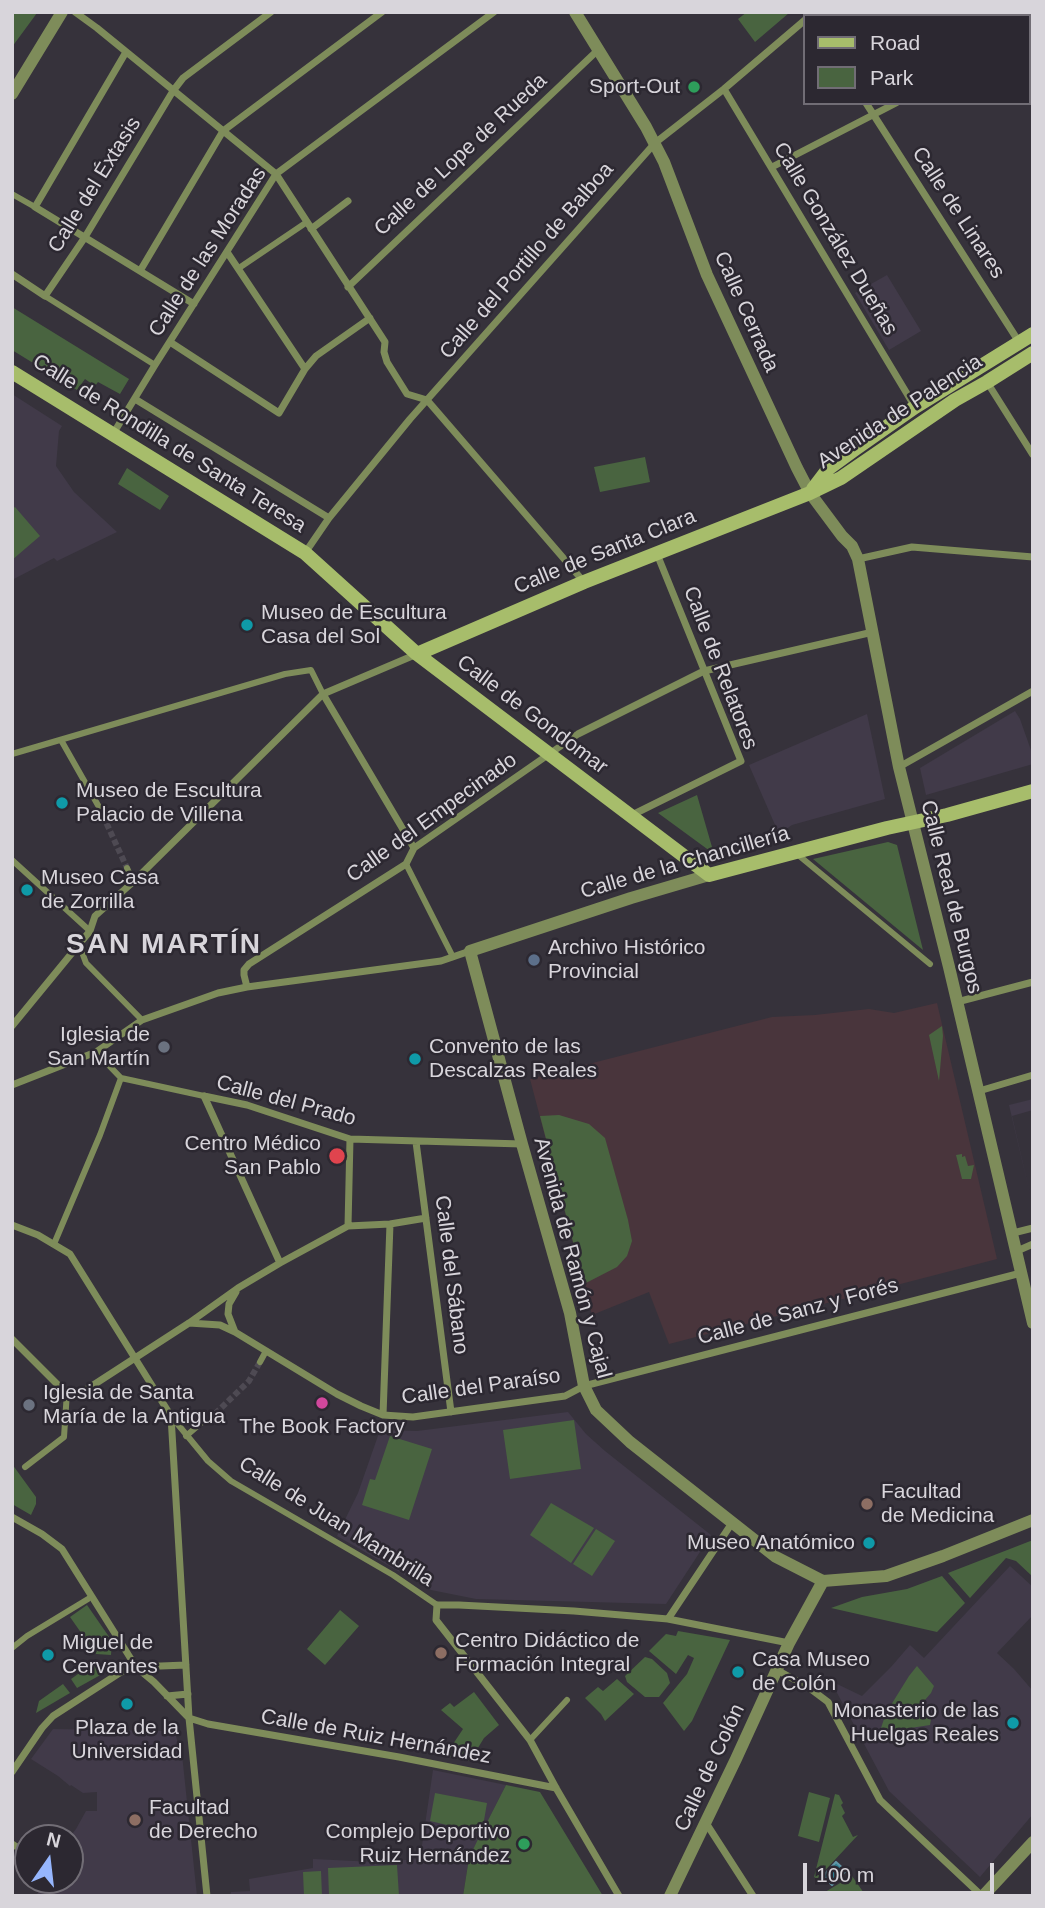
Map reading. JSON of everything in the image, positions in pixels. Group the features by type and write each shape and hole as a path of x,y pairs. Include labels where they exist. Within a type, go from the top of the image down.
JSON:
{"main road":[{"name":"Avenida de Palencia","path":"810,493 829,468 915,407 1033,334"},
{"name":"Avenida de Palencia","path":"810,493 842,477 955,400 1033,353"},
{"name":"Calle de Rondilla de Santa Teresa","path":"12,372 304,553"},
{"name":"Calle de Santa Clara","path":"417,654 584,582 810,493"},
{"name":"Calle de Gondomar","path":"304,553 417,654 709,875"},
{"name":"Calle de la Chancillería","path":"709,875 1033,791"}],"street":[{"path":"12,94 62,12"},
{"path":"75,12 276,174 385,342 387,362 407,394 427,400 584,582"},
{"name":"Calle del Éxtasis","path":"45,296 85,237 173,91 183,79 271,12"},
{"path":"140,271 223,131 382,12"},
{"name":"Calle de las Moradas","path":"113,434 276,174 494,12"},
{"name":"Calle Cerrada","path":"575,12 655,143 707,275 810,493"},
{"name":"Calle del Portillo de Balboa","path":"304,553 329,518 427,400 655,143 724,89 804,20"},
{"name":"Calle de Lope de Rueda","path":"348,287 598,49"},
{"path":"35,206 126,52"},
{"name":"Calle González Dueñas","path":"724,89 915,407"},
{"name":"Calle de Linares","path":"867,105 1019,342"},
{"path":"772,167 893,105"},
{"path":"12,194 194,304"},
{"path":"239,268 348,201"},
{"path":"227,251 305,369"},
{"path":"12,274 155,365"},
{"path":"170,342 279,413 305,369 316,356 370,318"},
{"path":"988,382 1033,455"},
{"path":"135,399 329,518"},
{"name":"Calle Real de Burgos","path":"810,493 842,536 852,545 858,559 899,767 1033,1323"},
{"path":"858,559 912,547 1033,556"},
{"name":"Calle de Relatores","path":"630,816 741,761 657,553"},
{"name":"Calle del Empecinado","path":"247,987 244,970 249,964 406,864 414,848 578,734 704,671 873,632"},
{"path":"12,1026 90,931 95,916 133,882 323,694 417,654"},
{"path":"12,754 285,674 311,670 414,848"},
{"path":"899,767 1033,691"},
{"path":"61,740 99,807"},
{"name":"Calle Real de Burgos","path":"795,852 930,964"},
{"path":"12,860 90,931"},
{"path":"406,864 453,957"},
{"path":"127,868 133,882"},
{"name":"Calle de la Chancillería","path":"470,951 709,875"},
{"path":"79,944 86,963 142,1020"},
{"path":"12,1085 96,1052 142,1020 218,993 441,961 470,951"},
{"name":"Avenida de Ramón y Cajal","path":"470,951 570,1313 584,1386 596,1410 630,1442 776,1557 823,1581"},
{"path":"957,1002 1033,982"},
{"path":"54,1244 121,1078 96,1052"},
{"path":"979,1091 1033,1075"},
{"name":"Calle del Prado","path":"121,1078 247,1105 349,1139 522,1144"},
{"path":"204,1097 280,1263"},
{"path":"348,1226 349,1139"},
{"name":"Calle del Sábano","path":"416,1142 451,1412"},
{"path":"12,1339 67,1392 81,1393 238,1288 348,1226 390,1224 426,1218"},
{"path":"383,1415 390,1224"},
{"name":"Calle de Juan Mambrilla","path":"12,1225 70,1254 171,1416 208,1461 232,1481 393,1575 437,1605 436,1620 530,1740 620,1896"},
{"path":"1013,1233 1033,1228"},
{"path":"1017,1251 1033,1244"},
{"name":"Calle de Sanz y Forés","path":"584,1386 1021,1273"},
{"path":"235,1332 228,1314 229,1304 238,1288"},
{"name":"Calle del Paraíso","path":"189,1323 220,1325 235,1332 337,1394 383,1415 413,1417 565,1396 584,1386"},
{"path":"260,1362 266,1351"},
{"path":"25,1467 64,1437 67,1392"},
{"path":"171,1416 189,1718 206,1896"},
{"path":"186,1436 200,1424"},
{"path":"12,1517 62,1549 90,1598 136,1667 189,1718"},
{"path":"823,1581 886,1576 1033,1520"},
{"path":"668,1619 732,1523"},
{"name":"Calle de Colón","path":"670,1896 789,1643 823,1581"},
{"path":"12,1648 90,1598"},
{"path":"437,1605 574,1611 668,1619 789,1643"},
{"path":"12,1772 53,1716 121,1672 136,1667 186,1665"},
{"path":"777,1670 828,1702 880,1800 982,1896 1033,1842"},
{"path":"167,1696 188,1694"},
{"path":"530,1740 567,1700"},
{"name":"Calle de Ruiz Hernández","path":"189,1718 208,1724 399,1756 556,1788"},
{"path":"706,1823 753,1896"}],"shaded area":[{"path":"887,275 921,331 889,350 855,293"},
{"path":"12,394 62,426 59,431 56,466 74,492 117,532 57,561 54,558 12,580"},
{"path":"1015,711 1033,756 1033,764 926,795 920,768"},
{"path":"867,714 885,799 792,825 779,834 749,765"},
{"path":"937,1003 997,1259 669,1344 649,1292 592,1315 530,1079 772,1017 869,1009 894,1013"},
{"path":"1033,1099 1033,1110 1012,1116 1033,1207 1009,1105"},
{"path":"568,1412 605,1451 711,1535 666,1604 476,1599 431,1590 337,1536 358,1493 380,1430 417,1431"},
{"path":"1010,1566 1033,1587 1033,1615 997,1653 1033,1691 1033,1814 980,1877 889,1791 835,1689 837,1684 862,1696 910,1645 924,1658"},
{"name":"Facultad de Derecho","path":"53,1729 164,1731 176,1736 178,1744 181,1745 197,1896 36,1896 84,1894 84,1824 79,1824 86,1811 97,1811 97,1792 83,1793 31,1759"},
{"path":"433,1770 506,1785 469,1858 463,1896 230,1896 231,1892 250,1891 249,1879 313,1868 313,1859 375,1862 420,1859"}],"green space":[{"path":"12,12 37,13 12,47"},
{"path":"747,12 789,13 755,42 738,19"},
{"path":"12,307 129,379 120,394 98,382 95,386 85,379 77,390 12,350"},
{"path":"645,457 650,482 600,492 594,467"},
{"path":"127,468 169,496 160,510 118,484"},
{"path":"15,507 40,536 12,560 12,509"},
{"path":"697,795 714,854 658,813"},
{"path":"888,842 897,845 923,950 813,859"},
{"path":"942,1026 943,1036 939,1081 929,1035"},
{"path":"559,1115 589,1124 605,1138 632,1241 627,1256 617,1267 584,1284 540,1116"},
{"path":"962,1154 968,1166 974,1165 971,1179 962,1179 956,1155"},
{"path":"574,1420 581,1469 510,1479 503,1430"},
{"path":"390,1436 432,1449 409,1520 362,1505 370,1479 375,1480"},
{"path":"12,1464 36,1497 31,1515 12,1504"},
{"path":"551,1503 594,1528 571,1563 530,1535"},
{"path":"596,1529 615,1541 592,1576 573,1564"},
{"path":"1033,1540 1033,1577 1016,1561 1006,1558 970,1598 948,1573"},
{"path":"942,1576 965,1603 937,1632 831,1608 862,1597 907,1589"},
{"path":"87,1605 112,1641 111,1655 96,1654 70,1617"},
{"path":"340,1610 359,1626 325,1665 307,1649"},
{"path":"678,1631 730,1640 692,1721 684,1731 663,1703 687,1674 694,1658 688,1655 676,1674 649,1651 666,1634 676,1636"},
{"path":"645,1657 652,1659 667,1673 670,1683 659,1697 645,1697 627,1682 625,1676"},
{"path":"95,1662 104,1673 77,1688 71,1679"},
{"path":"917,1666 934,1686 918,1708 931,1719 930,1725 904,1729 899,1733 881,1728 886,1713"},
{"path":"617,1679 634,1694 605,1721 585,1698 598,1687 603,1691"},
{"path":"63,1684 70,1693 36,1713 39,1701"},
{"path":"474,1692 499,1725 484,1738 470,1761 445,1756 463,1729 441,1710 450,1703 454,1707"},
{"name":"Complejo Deportivo Ruiz Hernández","path":"506,1785 540,1792 603,1896 463,1896 469,1858 481,1833 430,1821 435,1793 487,1803 482,1832"},
{"path":"809,1792 830,1798 819,1842 798,1836"},
{"path":"835,1794 839,1795 843,1803 841,1805 845,1813 842,1816 853,1837 858,1835 817,1879 814,1877"},
{"path":"397,1865 399,1896 329,1896 328,1868"},
{"path":"321,1871 322,1896 304,1896 303,1872"},
{"path":"852,1876 866,1896 820,1895"}],"water":[{"path":"836,1862 846,1871 832,1885 823,1876"}],"tunnel":[{"path":"99,807 127,868"},
{"path":"200,1424 217,1412 249,1381 260,1362"}],"place":[{"name":"Sport-Out","path":"694,87"},
{"name":"Museo de Escultura Casa del Sol","path":"247,625"},
{"name":"Museo de Escultura Palacio de Villena","path":"62,803"},
{"name":"Museo Casa de Zorrilla","path":"27,890"},
{"name":"Archivo Histórico Provincial","path":"534,960"},
{"name":"Iglesia de San Martín","path":"164,1047"},
{"name":"Convento de las Descalzas Reales","path":"415,1059"},
{"name":"Centro Médico San Pablo","path":"337,1156"},
{"name":"The Book Factory","path":"322,1403"},
{"name":"Iglesia de Santa María de la Antigua","path":"29,1405"},
{"name":"Facultad de Medicina","path":"867,1504"},
{"name":"Museo Anatómico","path":"869,1543"},
{"name":"Centro Didáctico de Formación Integral","path":"441,1653"},
{"name":"Miguel de Cervantes","path":"48,1655"},
{"name":"Casa Museo de Colón","path":"738,1672"},
{"name":"Plaza de la Universidad","path":"127,1704"},
{"name":"Monasterio de las Huelgas Reales","path":"1013,1723"},
{"name":"Facultad de Derecho","path":"135,1820"},
{"name":"Complejo Deportivo Ruiz Hernández","path":"524,1844"}],"district":[{"name":"SAN MARTÍN","path":"164,945"}]}
